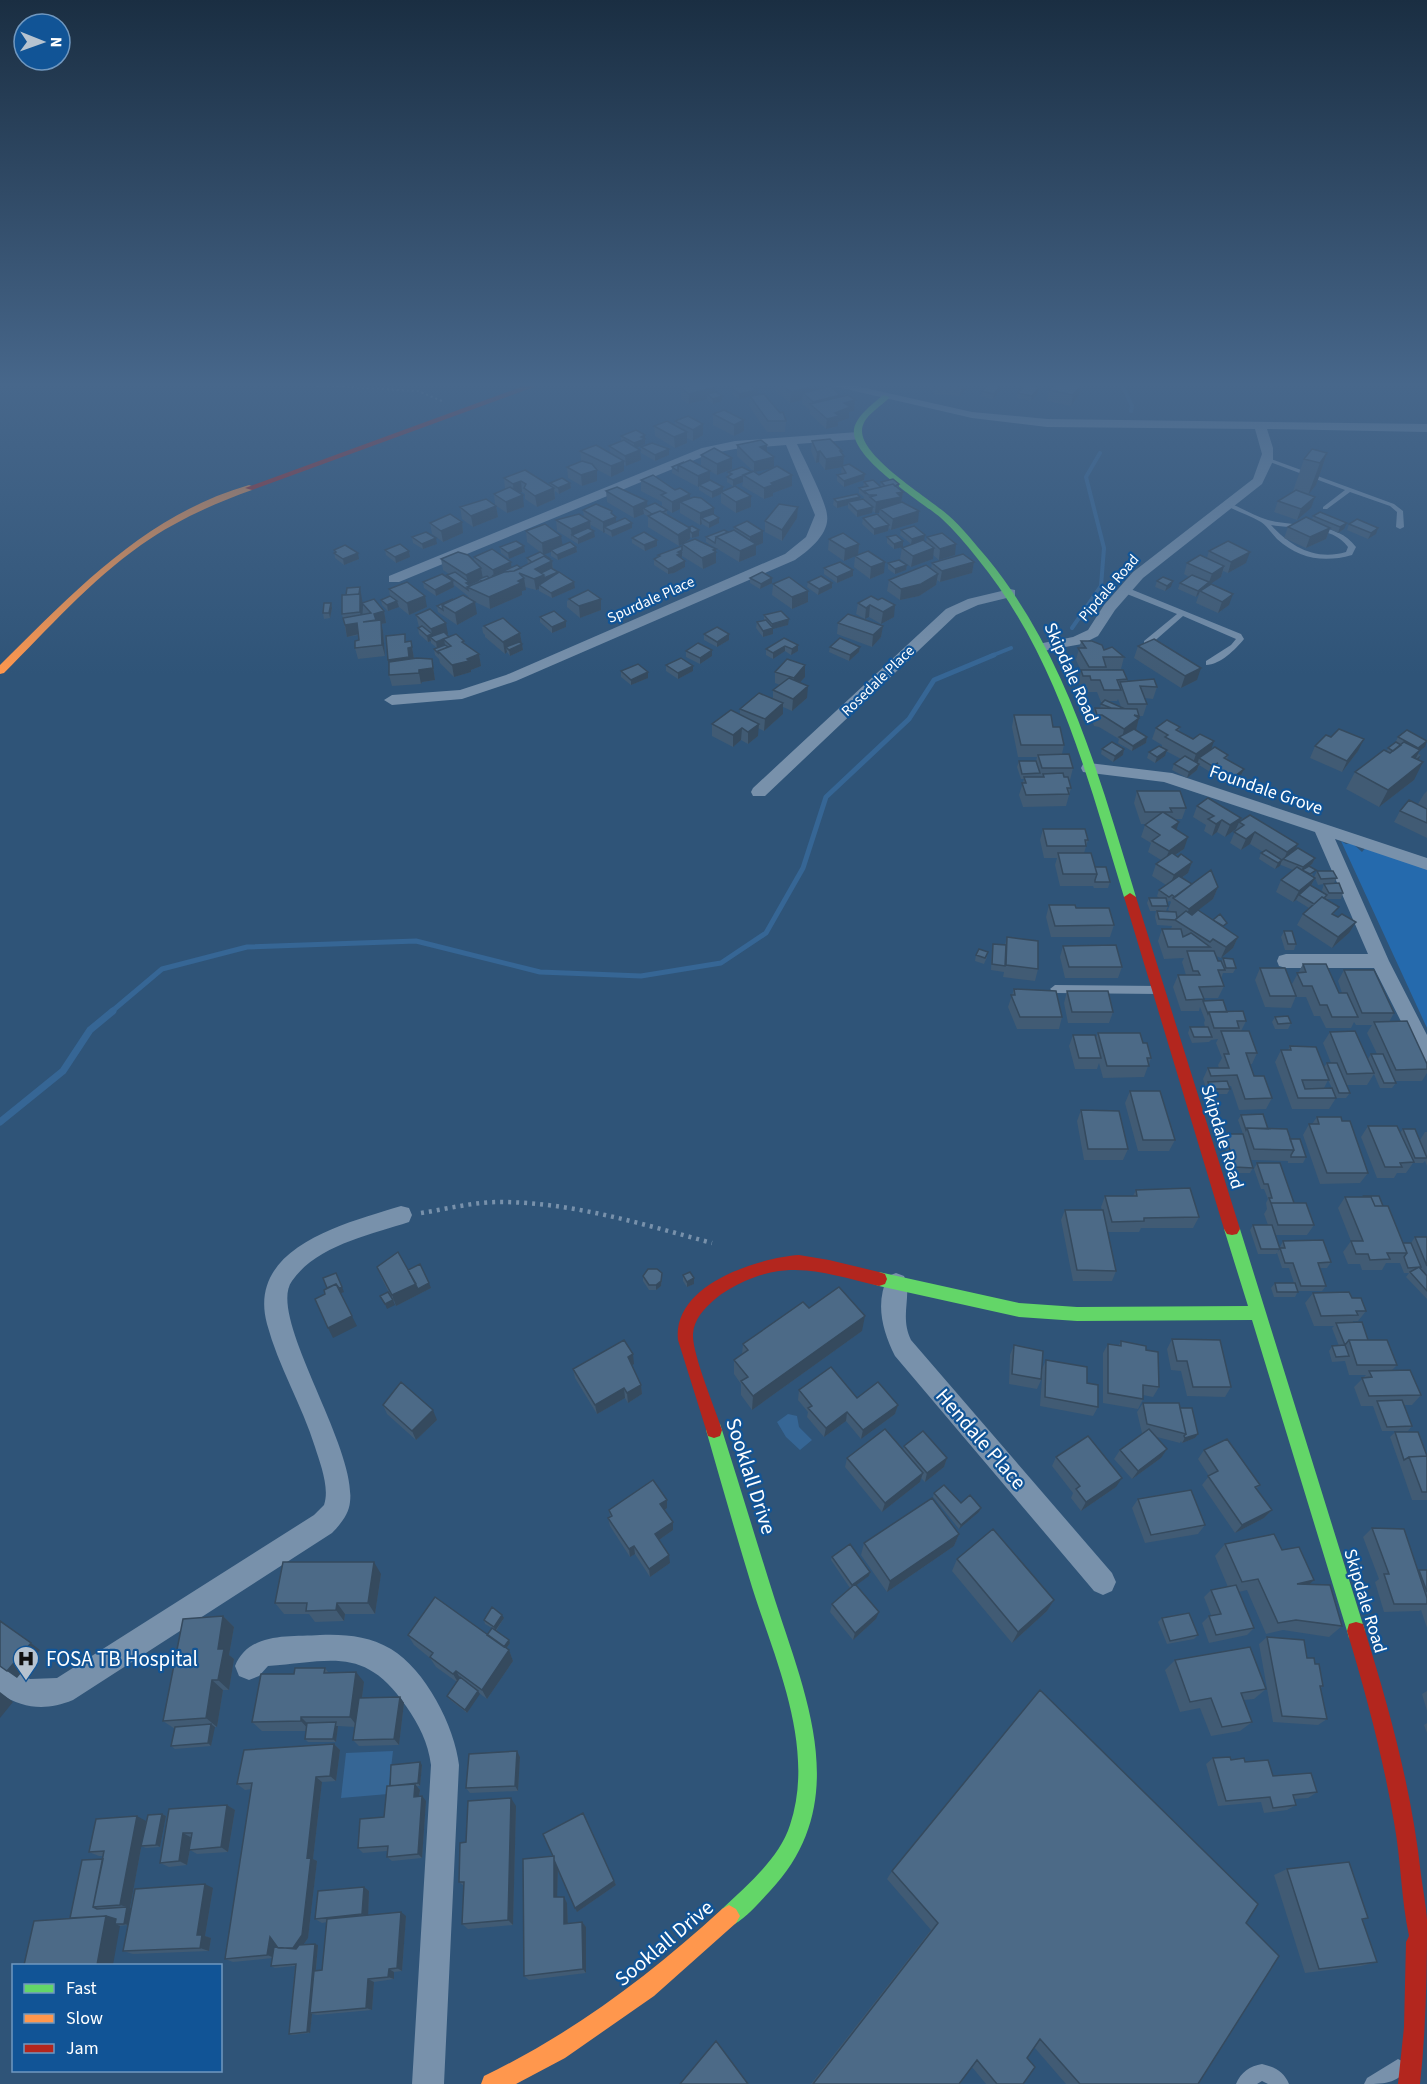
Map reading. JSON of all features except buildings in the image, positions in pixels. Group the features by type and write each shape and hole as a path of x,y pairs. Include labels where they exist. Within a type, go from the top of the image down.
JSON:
{"street":[{"path":"0,671 101,572 139,542 182,516 270,480"},
{"path":"394,579 635,480"},
{"name":"Spurdale Place","path":"393,700 462,693 511,678 790,557 805,548 820,527 821,515 806,480"},
{"name":"Skipdale Road","path":"903,480 927,500 967,540 1010,593 1043,648 1066,697 1159,990 1378,1703 1395,1773 1407,1841 1417,1938 1427,1965"},
{"name":"Pipdale Road","path":"1043,648 1077,641 1093,633 1125,590 1150,564 1259,480"},
{"name":"Rosedale Place","path":"759,792 951,612 973,602 1010,593"},
{"name":"Foundale Grove","path":"1089,768 1155,774 1427,864"},
{"path":"1322,830 1380,961 1427,1054"},
{"path":"1286,961 1380,961"},
{"path":"0,1677 32,1695 40,1696 63,1690 323,1524 335,1512 338,1502 336,1474 279,1326 274,1303 277,1287 292,1264 312,1251 342,1235 401,1215"},
{"name":"Sooklall Drive","path":"492,2084 525,2070 574,2040 653,1983 717,1929 775,1873 794,1842 804,1814 808,1786 807,1750 799,1712 759,1570 689,1350 685,1334 691,1314 712,1293 752,1270 784,1262 822,1265 1019,1310 1056,1313 1258,1313"},
{"name":"Hendale Place","path":"896,1283 891,1316 893,1330 903,1348 1103,1582"},
{"path":"249,1666 262,1653 336,1649 377,1656 394,1668 411,1688 433,1721 443,1744 445,1765 428,2084"},
{"path":"1409,2084 1415,2027 1417,1938"}],"lane":[{"path":"1326,480 1392,505 1400,512 1400,527"},
{"path":"1325,508 1350,489"},
{"path":"1229,505 1266,522 1328,532 1349,541 1352,547 1349,553 1338,558 1314,557 1284,542 1266,522"},
{"path":"1125,590 1239,637 1234,647 1209,663"},
{"path":"1147,643 1181,614"},
{"path":"1055,989 1159,990"},
{"path":"1373,2084 1411,2060"},
{"path":"1245,2084 1251,2075 1263,2072 1272,2074 1280,2084"}],"path":[{"path":"401,1215 498,1202 556,1208 612,1218 712,1243"}],"shaded area":[{"path":"1341,841 1346,844 1352,843 1362,852 1368,845 1427,868 1427,1028"},
{"path":"788,1414 797,1416 799,1427 812,1440 800,1450 786,1437 777,1422"},
{"path":"393,1751 388,1794 341,1798 346,1753"}],"waterway":[{"path":"1072,628 1101,586 1104,548 1087,480"},
{"path":"991,656 1011,648"},
{"path":"111,1012 162,969 247,947 416,941 540,972 641,976 721,963 766,933 803,868 826,797 909,719 934,680 994,655"},
{"path":"0,1122 63,1071 90,1030 113,1011"}],"traffic: fast":[{"path":"897,480 945,517 972,546 1014,601 1037,640 1057,681 1090,766 1130,897"},
{"path":"1232,1229 1356,1631"},
{"path":"879,1279 1019,1310 1077,1314 1258,1313"},
{"path":"714,1430 800,1710 808,1767 807,1795 801,1823 789,1851 751,1896 729,1916"}],"traffic: slow":[{"path":"0,671 101,572 138,543 192,511 249,488"},
{"path":"492,2084 557,2050 618,2010 675,1965 729,1916"}],"traffic: jam":[{"path":"249,488 271,480"},
{"path":"1130,897 1232,1229"},
{"path":"714,1430 692,1365 685,1333 689,1318 699,1304 713,1291 747,1273 784,1263 819,1264 879,1279"},
{"path":"1356,1631 1396,1776 1416,1913 1427,1965"},
{"path":"1409,2084 1415,2027 1417,1942"}],"place":[{"name":"FOSA TB Hospital","path":"26,1682"}]}
